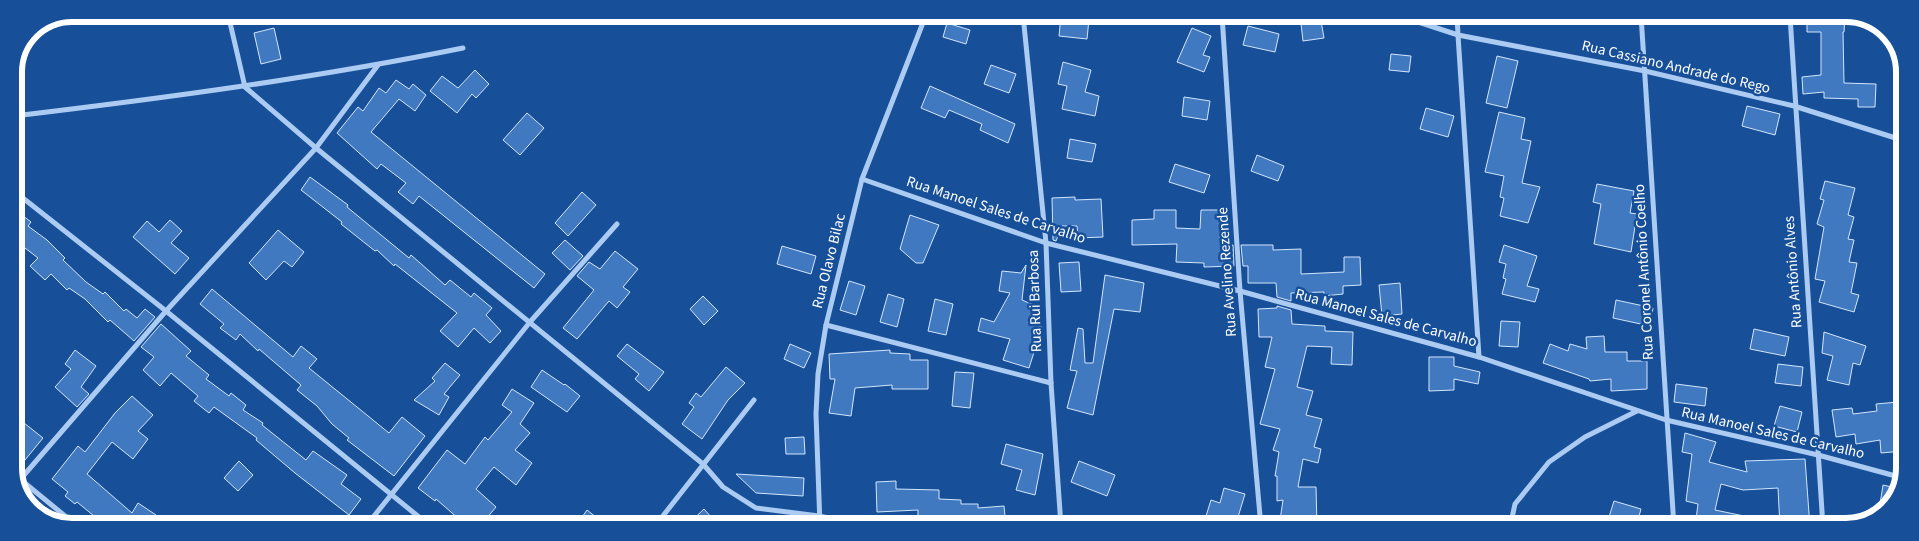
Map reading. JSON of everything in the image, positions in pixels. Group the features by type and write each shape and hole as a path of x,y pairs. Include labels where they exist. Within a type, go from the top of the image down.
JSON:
{"street":[{"path":"230,22 245,87 316,148 703,464 723,487 756,508 828,518"},
{"name":"Rua Olavo Bilac","path":"819,516 817,398 818,374 826,325 862,178 923,22"},
{"name":"Rua Rui Barbosa","path":"1024,22 1046,243 1051,383 1060,518"},
{"name":"Rua Avelino Rezende","path":"1222,22 1240,291 1260,518"},
{"name":"Rua Cassiano Andrade do Rego","path":"1419,22 1458,34 1645,71 1794,106 1896,138"},
{"path":"1458,22 1479,357"},
{"name":"Rua Coronel Antônio Coelho","path":"1642,22 1673,518"},
{"name":"Rua Antônio Alves","path":"1790,22 1794,106 1822,518"},
{"path":"22,115 245,87 378,65 464,48"},
{"path":"23,476 166,311 316,148 378,65"},
{"name":"Rua Manoel Sales de Carvalho","path":"862,178 1046,243 1240,291 1479,357 1666,420 1818,455 1896,476"},
{"path":"22,197 421,518"},
{"path":"372,518 530,322 617,224"},
{"path":"826,325 1051,383"},
{"path":"661,518 754,400"},
{"path":"1512,518 1515,504 1549,462 1586,437 1637,411"},
{"path":"25,486 67,518"}],"building":[{"path":"1060,22 1089,22 1087,39 1059,36"},
{"path":"1301,22 1321,22 1324,38 1303,41"},
{"path":"1807,22 1845,22 1843,32 1844,83 1876,84 1875,107 1858,107 1858,99 1824,98 1824,92 1803,94 1802,77 1821,75 1821,32 1807,32"},
{"path":"947,23 970,30 966,44 943,37"},
{"path":"1248,26 1279,34 1275,52 1243,45"},
{"path":"274,28 281,59 261,64 254,33"},
{"path":"1192,28 1211,36 1203,55 1210,57 1204,72 1177,62"},
{"path":"1391,54 1411,56 1409,72 1389,70"},
{"path":"1497,56 1518,61 1507,108 1486,103"},
{"path":"1063,62 1091,70 1085,92 1099,96 1095,116 1062,109 1067,86 1058,84"},
{"path":"991,65 1016,74 1009,93 984,84"},
{"path":"475,70 489,84 476,98 472,94 457,113 430,91 442,76 458,88"},
{"path":"396,80 409,89 413,84 426,95 415,111 399,99 371,132 545,274 534,288 419,196 413,204 398,192 406,183 381,164 377,169 337,133 358,107 363,111 379,88 386,93"},
{"path":"930,86 1015,124 1008,143 980,130 982,124 949,110 945,118 921,108"},
{"path":"1184,97 1210,101 1207,120 1182,116"},
{"path":"1747,106 1780,114 1775,135 1742,126"},
{"path":"1426,108 1454,116 1448,137 1420,129"},
{"path":"1499,112 1525,118 1521,139 1531,141 1522,183 1540,187 1528,223 1500,216 1504,198 1500,197 1504,176 1485,172"},
{"path":"527,113 544,128 520,155 503,140"},
{"path":"1070,139 1096,144 1092,162 1067,158"},
{"path":"1257,155 1284,166 1278,181 1251,171"},
{"path":"1175,164 1210,175 1204,193 1169,182"},
{"path":"310,177 348,205 347,207 409,258 411,255 445,285 450,280 471,297 474,293 492,308 486,315 501,331 490,343 474,328 458,347 440,331 457,313 395,264 394,266 377,250 375,251 301,190"},
{"path":"1825,181 1855,188 1848,215 1854,217 1848,239 1854,240 1849,262 1857,263 1851,293 1859,295 1854,312 1819,302 1825,281 1815,279 1824,227 1817,224 1824,200 1820,199"},
{"path":"1597,184 1634,191 1630,213 1637,214 1631,252 1594,244 1601,204 1593,202"},
{"path":"582,192 596,205 568,236 555,223"},
{"path":"1075,197 1075,200 1101,199 1103,237 1078,238 1077,226 1062,226 1056,241 1053,240 1052,198"},
{"path":"1154,210 1176,210 1176,228 1200,229 1201,210 1222,210 1220,238 1228,238 1228,246 1233,245 1234,266 1204,267 1204,263 1176,262 1177,244 1132,245 1132,220 1154,219"},
{"path":"22,215 31,222 28,226 47,240 65,258 63,260 86,282 103,294 105,292 124,311 126,309 137,318 145,309 155,317 134,341 110,320 108,322 85,299 69,288 67,290 51,274 45,280 30,266 38,258 22,246"},
{"path":"910,215 939,225 923,263 916,263 900,249"},
{"path":"170,220 182,231 171,243 189,258 175,274 133,237 147,221 159,232"},
{"path":"278,230 304,252 292,267 284,261 266,280 249,263"},
{"path":"565,240 583,256 570,270 552,253"},
{"path":"1241,245 1273,245 1273,250 1301,249 1301,274 1344,272 1344,257 1360,257 1361,285 1343,286 1343,294 1324,296 1324,292 1291,293 1291,301 1277,297 1276,283 1248,283 1248,266 1243,266"},
{"path":"1504,245 1537,256 1527,286 1539,289 1535,302 1502,294 1506,279 1503,278 1506,264 1499,262"},
{"path":"782,246 816,256 811,274 777,264"},
{"path":"615,251 638,269 623,287 630,292 617,308 609,301 577,339 563,328 594,290 577,276 589,262 600,269"},
{"path":"1079,262 1081,291 1061,292 1059,263"},
{"path":"1026,265 1022,300 1034,305 1028,323 1042,327 1029,368 1003,360 1010,339 978,331 981,318 994,322 1010,293 999,291 1002,271 1021,273"},
{"path":"1105,275 1144,283 1140,312 1114,309 1093,415 1067,408 1077,371 1070,370 1078,328 1083,329 1085,363 1093,363"},
{"path":"849,281 865,286 856,315 840,310"},
{"path":"1400,283 1402,314 1382,316 1379,285"},
{"path":"212,289 293,357 301,346 317,359 309,368 389,433 402,417 425,436 394,476 347,440 349,438 332,424 317,406 297,390 301,385 259,349 258,351 240,334 236,340 220,328 224,324 200,304"},
{"path":"888,294 904,299 897,327 880,322"},
{"path":"703,296 718,311 704,325 690,309"},
{"path":"935,299 953,304 946,335 928,331"},
{"path":"1616,300 1653,308 1650,326 1613,318"},
{"path":"1277,306 1291,310 1292,324 1325,326 1325,331 1353,332 1352,365 1331,364 1332,347 1307,346 1297,387 1313,391 1306,415 1322,419 1314,447 1321,449 1318,463 1303,459 1298,487 1316,487 1317,518 1280,518 1283,500 1277,501 1277,476 1275,476 1279,452 1273,450 1280,429 1260,424 1275,369 1265,367 1272,337 1259,337 1258,309 1277,308"},
{"path":"1501,321 1520,322 1518,347 1499,346"},
{"path":"161,324 191,351 186,356 209,375 206,379 229,396 231,393 246,405 243,410 263,423 262,425 306,460 313,451 347,475 341,484 361,499 349,515 295,473 256,440 257,438 214,407 209,413 194,401 198,396 171,373 160,386 143,370 154,357 141,347"},
{"path":"1754,329 1789,337 1785,356 1750,349"},
{"path":"1824,332 1866,346 1860,365 1853,363 1849,385 1827,380 1833,356 1822,353"},
{"path":"1604,336 1605,352 1627,352 1627,361 1647,361 1647,389 1611,391 1611,379 1590,381 1589,379 1543,363 1550,344 1568,351 1570,344 1587,349 1586,337"},
{"path":"627,344 664,372 649,391 635,379 639,374 617,356"},
{"path":"790,344 811,353 804,368 784,359"},
{"path":"75,350 96,366 81,387 89,394 77,407 55,387 71,369 65,364"},
{"path":"890,350 890,353 910,354 910,360 928,360 928,389 892,389 892,385 855,388 851,416 829,413 835,379 830,379 829,354"},
{"path":"1429,357 1454,357 1454,366 1480,372 1478,384 1454,379 1454,390 1429,391"},
{"path":"445,363 460,375 444,394 449,397 439,415 414,400 435,381 432,378"},
{"path":"1778,364 1803,367 1801,386 1775,383"},
{"path":"726,367 745,383 728,400 702,439 682,424 694,407 689,403 696,393 701,397"},
{"path":"542,370 580,396 567,412 531,387"},
{"path":"955,372 974,373 970,408 952,406"},
{"path":"1676,384 1707,388 1705,406 1674,402"},
{"path":"512,389 534,403 520,424 530,433 515,450 532,463 516,485 494,467 476,489 496,507 487,518 458,518 436,499 435,501 418,488 447,450 465,464 485,437 488,440 512,412 502,405"},
{"path":"132,396 153,415 138,431 148,439 133,459 112,442 87,474 132,513 138,503 156,515 154,518 96,518 77,502 75,504 65,496 68,492 52,479 78,446 85,452 115,413"},
{"path":"1896,402 1896,452 1881,453 1880,440 1856,444 1855,434 1836,437 1832,410 1852,408 1853,414 1877,411 1876,404"},
{"path":"1780,406 1802,412 1797,432 1774,426"},
{"path":"23,422 43,438 25,460 23,458"},
{"path":"1685,433 1716,442 1709,462 1747,472 1745,461 1805,459 1809,518 1780,518 1778,488 1743,490 1721,484 1715,510 1744,516 1743,518 1696,518 1698,504 1686,501 1692,454 1682,452"},
{"path":"804,437 805,454 786,454 785,438"},
{"path":"1006,444 1043,454 1035,495 1016,490 1022,470 1001,464"},
{"path":"239,461 253,475 238,491 224,478"},
{"path":"1079,461 1115,475 1107,496 1071,482"},
{"path":"736,474 804,478 803,496 756,493"},
{"path":"896,481 896,489 939,490 939,499 961,500 961,504 978,504 978,508 1004,506 1005,518 918,518 918,510 877,512 876,482"},
{"path":"1883,485 1893,487 1888,496 1880,506"},
{"path":"1224,488 1245,494 1238,518 1211,518 1206,516 1211,500 1220,503"},
{"path":"1614,501 1641,509 1638,518 1609,517"},
{"path":"704,509 712,518 694,518"},
{"path":"587,510 597,518 582,518"}]}
